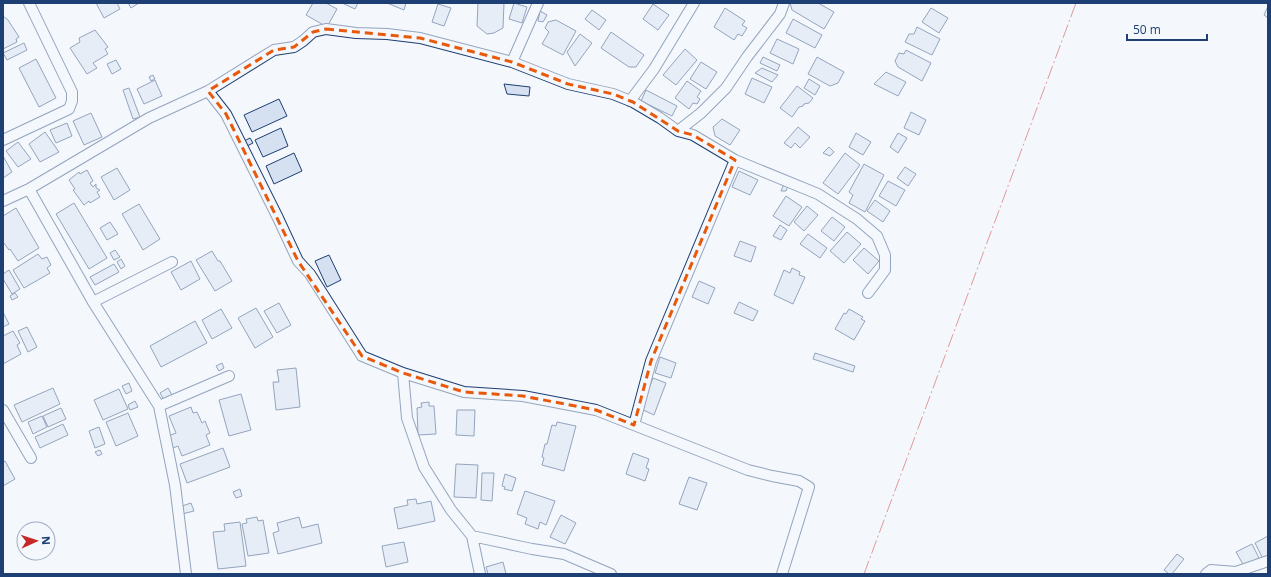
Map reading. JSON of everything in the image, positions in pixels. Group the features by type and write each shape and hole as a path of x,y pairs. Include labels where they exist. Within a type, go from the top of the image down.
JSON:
{"street":[{"path":"3,140 69,109 72,101 72,92 29,3"},
{"path":"512,62 538,3"},
{"path":"630,101 654,69 694,3"},
{"path":"678,131 701,113 726,88 765,32 780,14 784,3"},
{"path":"3,201 29,189 149,118 208,91 274,50 294,47 313,32 326,29 356,33 387,34 420,38 512,62 568,84 613,94 630,101 660,118 678,131 693,135 735,160 818,194 857,219 877,236 885,255 885,270 868,293"},
{"path":"208,91 226,114 298,261 310,274 362,356 404,373 464,392 523,396 596,410 748,470 799,481 809,487 782,574"},
{"path":"634,425 651,361 735,160"},
{"path":"29,189 93,302 159,406 175,485 186,574"},
{"path":"93,302 172,262"},
{"path":"404,373 407,418 424,467 451,510 472,536 480,574"},
{"path":"159,406 229,376"},
{"path":"3,410 31,458"},
{"path":"472,536 532,549 564,554 611,574"},
{"path":"1206,574 1212,570 1236,572 1268,561"}],"highlighted area":[{"path":"326,29 420,38 512,62 568,84 613,94 633,102 678,131 693,135 735,160 651,361 634,425 596,410 523,396 464,392 403,373 362,356 298,261 226,114 208,91 274,50 294,47 313,32"}],"building":[{"path":"96,3 117,3 120,9 104,18"},
{"path":"128,3 139,3 131,8"},
{"path":"313,3 326,3 337,9 327,27 306,15"},
{"path":"342,3 358,3 355,9"},
{"path":"387,3 406,3 404,10"},
{"path":"478,3 504,3 503,28 494,33 487,34 477,26"},
{"path":"514,3 527,7 522,23 509,19"},
{"path":"790,3 818,3 834,12 824,29 792,10"},
{"path":"438,4 451,8 444,26 432,22"},
{"path":"653,4 669,15 658,30 643,19"},
{"path":"1268,6 1268,18 1264,15"},
{"path":"725,8 745,21 742,25 747,28 742,36 738,34 734,40 714,27"},
{"path":"931,8 948,18 939,33 922,22"},
{"path":"592,10 606,20 599,30 585,19"},
{"path":"540,11 547,15 543,22 538,21"},
{"path":"3,16 8,20 19,37 16,39 17,42 3,49"},
{"path":"793,19 822,35 815,48 786,33"},
{"path":"556,20 576,31 563,55 542,44 549,32 545,28 548,22"},
{"path":"917,27 940,39 932,55 905,42 909,34 914,34"},
{"path":"95,30 108,47 105,49 108,54 93,63 97,68 87,74 70,48 80,42 79,38"},
{"path":"611,32 644,55 636,67 629,67 601,48"},
{"path":"580,34 592,43 575,66 567,52"},
{"path":"777,39 799,49 793,64 770,53"},
{"path":"24,43 27,50 7,60 3,53"},
{"path":"685,49 697,60 676,85 663,75"},
{"path":"906,50 931,63 922,81 898,67 895,61 899,53 904,54"},
{"path":"763,57 780,65 777,71 760,63"},
{"path":"817,57 844,72 838,83 830,86 808,74"},
{"path":"36,59 56,98 39,107 19,68"},
{"path":"116,60 121,69 112,74 107,64"},
{"path":"701,62 717,72 706,89 690,79"},
{"path":"762,68 778,75 772,82 755,73"},
{"path":"886,72 906,82 898,96 874,84"},
{"path":"153,75 155,79 151,81 149,77"},
{"path":"752,78 772,87 764,103 745,94"},
{"path":"809,79 820,86 815,95 804,88"},
{"path":"155,80 162,96 144,104 137,89"},
{"path":"687,81 701,91 697,97 700,99 697,104 693,103 689,109 675,98"},
{"path":"504,84 530,87 529,96 507,94"},
{"path":"797,86 813,98 809,103 799,107 792,117 780,108"},
{"path":"129,88 140,117 133,119 123,90"},
{"path":"646,90 677,106 672,116 641,101"},
{"path":"279,99 287,116 252,132 244,115"},
{"path":"911,112 926,120 919,135 904,128"},
{"path":"91,113 102,137 84,145 73,121"},
{"path":"722,119 740,130 730,145 715,136 713,127"},
{"path":"67,123 72,136 56,143 50,130"},
{"path":"798,127 810,137 800,148 795,143 791,148 784,143"},
{"path":"281,128 288,146 263,157 255,140"},
{"path":"45,132 59,152 40,162 29,144"},
{"path":"856,133 871,142 863,155 849,147"},
{"path":"898,133 907,138 898,153 890,147"},
{"path":"250,138 253,143 247,146 244,141"},
{"path":"18,142 31,159 18,167 6,151"},
{"path":"829,147 834,152 830,156 823,153"},
{"path":"294,153 302,171 274,184 266,166"},
{"path":"845,153 860,165 838,194 823,183"},
{"path":"3,156 12,172 3,178"},
{"path":"864,164 884,175 865,212 849,203 853,195 849,192"},
{"path":"905,167 916,174 908,186 897,178"},
{"path":"117,168 130,190 114,200 101,177"},
{"path":"87,170 93,181 90,183 93,187 96,184 96,188 100,190 97,192 100,197 90,203 89,201 84,205 73,190 75,189 69,180 79,172 80,174"},
{"path":"739,171 758,180 750,195 732,187"},
{"path":"888,181 905,190 896,206 879,196"},
{"path":"784,184 788,186 786,191 781,191"},
{"path":"786,196 802,207 789,226 773,216"},
{"path":"875,200 890,211 883,222 867,211"},
{"path":"74,203 107,258 89,269 56,214"},
{"path":"139,204 160,239 143,250 122,214"},
{"path":"807,206 818,215 804,231 794,222"},
{"path":"16,208 39,248 18,261 3,242 3,216"},
{"path":"832,217 845,227 834,241 821,231"},
{"path":"110,222 118,234 107,240 100,228"},
{"path":"780,225 787,230 781,240 773,236"},
{"path":"847,232 861,244 844,263 830,251"},
{"path":"808,234 827,248 820,258 800,244"},
{"path":"740,241 756,247 751,262 734,256"},
{"path":"864,248 879,261 868,274 853,260"},
{"path":"115,250 120,257 114,260 110,253"},
{"path":"212,251 232,281 215,291 196,260"},
{"path":"38,254 42,259 47,257 51,265 47,268 50,273 24,288 13,270"},
{"path":"329,255 341,280 327,287 315,261"},
{"path":"121,259 125,266 121,269 117,262"},
{"path":"191,261 200,279 181,290 171,272"},
{"path":"114,264 119,272 95,285 90,277"},
{"path":"792,268 800,272 799,275 805,277 793,304 774,295 784,270 790,273"},
{"path":"9,270 20,289 12,294 3,279 3,274"},
{"path":"699,281 715,288 708,304 692,297"},
{"path":"15,293 18,297 12,300 10,296"},
{"path":"739,302 758,311 753,321 734,313"},
{"path":"279,303 291,325 277,333 264,311"},
{"path":"256,308 273,337 255,348 238,318"},
{"path":"221,309 232,328 212,339 202,320"},
{"path":"849,309 863,317 861,319 865,321 854,340 835,329 844,313 846,314"},
{"path":"3,312 9,324 3,327"},
{"path":"195,321 207,343 161,367 150,346"},
{"path":"27,327 37,347 28,352 18,331"},
{"path":"13,331 20,343 17,345 21,354 3,364 3,336"},
{"path":"815,353 855,366 853,372 813,359"},
{"path":"660,357 676,363 671,378 655,373"},
{"path":"222,363 224,368 219,371 216,366"},
{"path":"296,368 300,407 276,410 273,382 279,382 277,370"},
{"path":"653,378 666,383 654,415 641,409"},
{"path":"129,383 132,391 126,394 122,386"},
{"path":"53,388 60,404 22,422 14,405"},
{"path":"168,388 172,395 164,400 160,393"},
{"path":"119,389 128,409 103,420 94,400"},
{"path":"241,394 251,430 229,436 219,400"},
{"path":"135,401 138,407 130,410 128,405"},
{"path":"429,402 429,406 434,406 436,434 418,435 417,408 422,407 421,403"},
{"path":"191,407 193,413 197,412 202,423 205,421 210,433 206,435 210,445 182,456 178,446 173,448 168,436 176,433 169,416"},
{"path":"61,408 66,419 48,427 43,416"},
{"path":"457,410 475,410 474,436 456,435"},
{"path":"128,413 138,436 116,446 106,422"},
{"path":"42,416 47,427 33,434 28,422"},
{"path":"557,422 576,426 564,471 542,465 545,444 547,444 552,425 556,426"},
{"path":"63,424 68,435 40,448 35,437"},
{"path":"99,427 105,444 95,448 89,431"},
{"path":"223,448 230,467 187,483 180,464"},
{"path":"100,450 102,454 98,456 95,452"},
{"path":"633,453 649,459 646,468 649,469 645,481 626,474"},
{"path":"5,461 15,479 3,486 3,462"},
{"path":"456,464 478,465 476,498 454,497"},
{"path":"482,473 494,473 492,501 481,500"},
{"path":"505,474 516,478 512,491 504,489 505,487 502,486"},
{"path":"689,477 707,483 697,510 679,504"},
{"path":"240,489 242,496 236,498 233,492"},
{"path":"525,491 555,501 546,525 540,522 538,529 525,524 527,518 517,514"},
{"path":"416,499 417,504 431,501 435,521 398,529 394,508 408,505 407,500"},
{"path":"191,503 194,511 182,514 179,507"},
{"path":"561,515 576,523 565,544 550,537"},
{"path":"257,517 258,521 263,520 269,553 248,556 242,524 247,523 246,519"},
{"path":"299,517 302,528 318,524 322,543 278,554 273,533 279,531 277,523"},
{"path":"240,522 246,566 218,569 213,532 225,531 224,524"},
{"path":"1268,536 1268,557 1263,559 1255,543"},
{"path":"404,542 408,562 386,567 382,546"},
{"path":"1252,544 1259,558 1244,566 1236,552"},
{"path":"1177,554 1184,559 1172,574 1169,574 1164,570"},
{"path":"503,562 506,574 488,574 486,567"}],"power":[{"path":"864,574 1076,3"}]}
